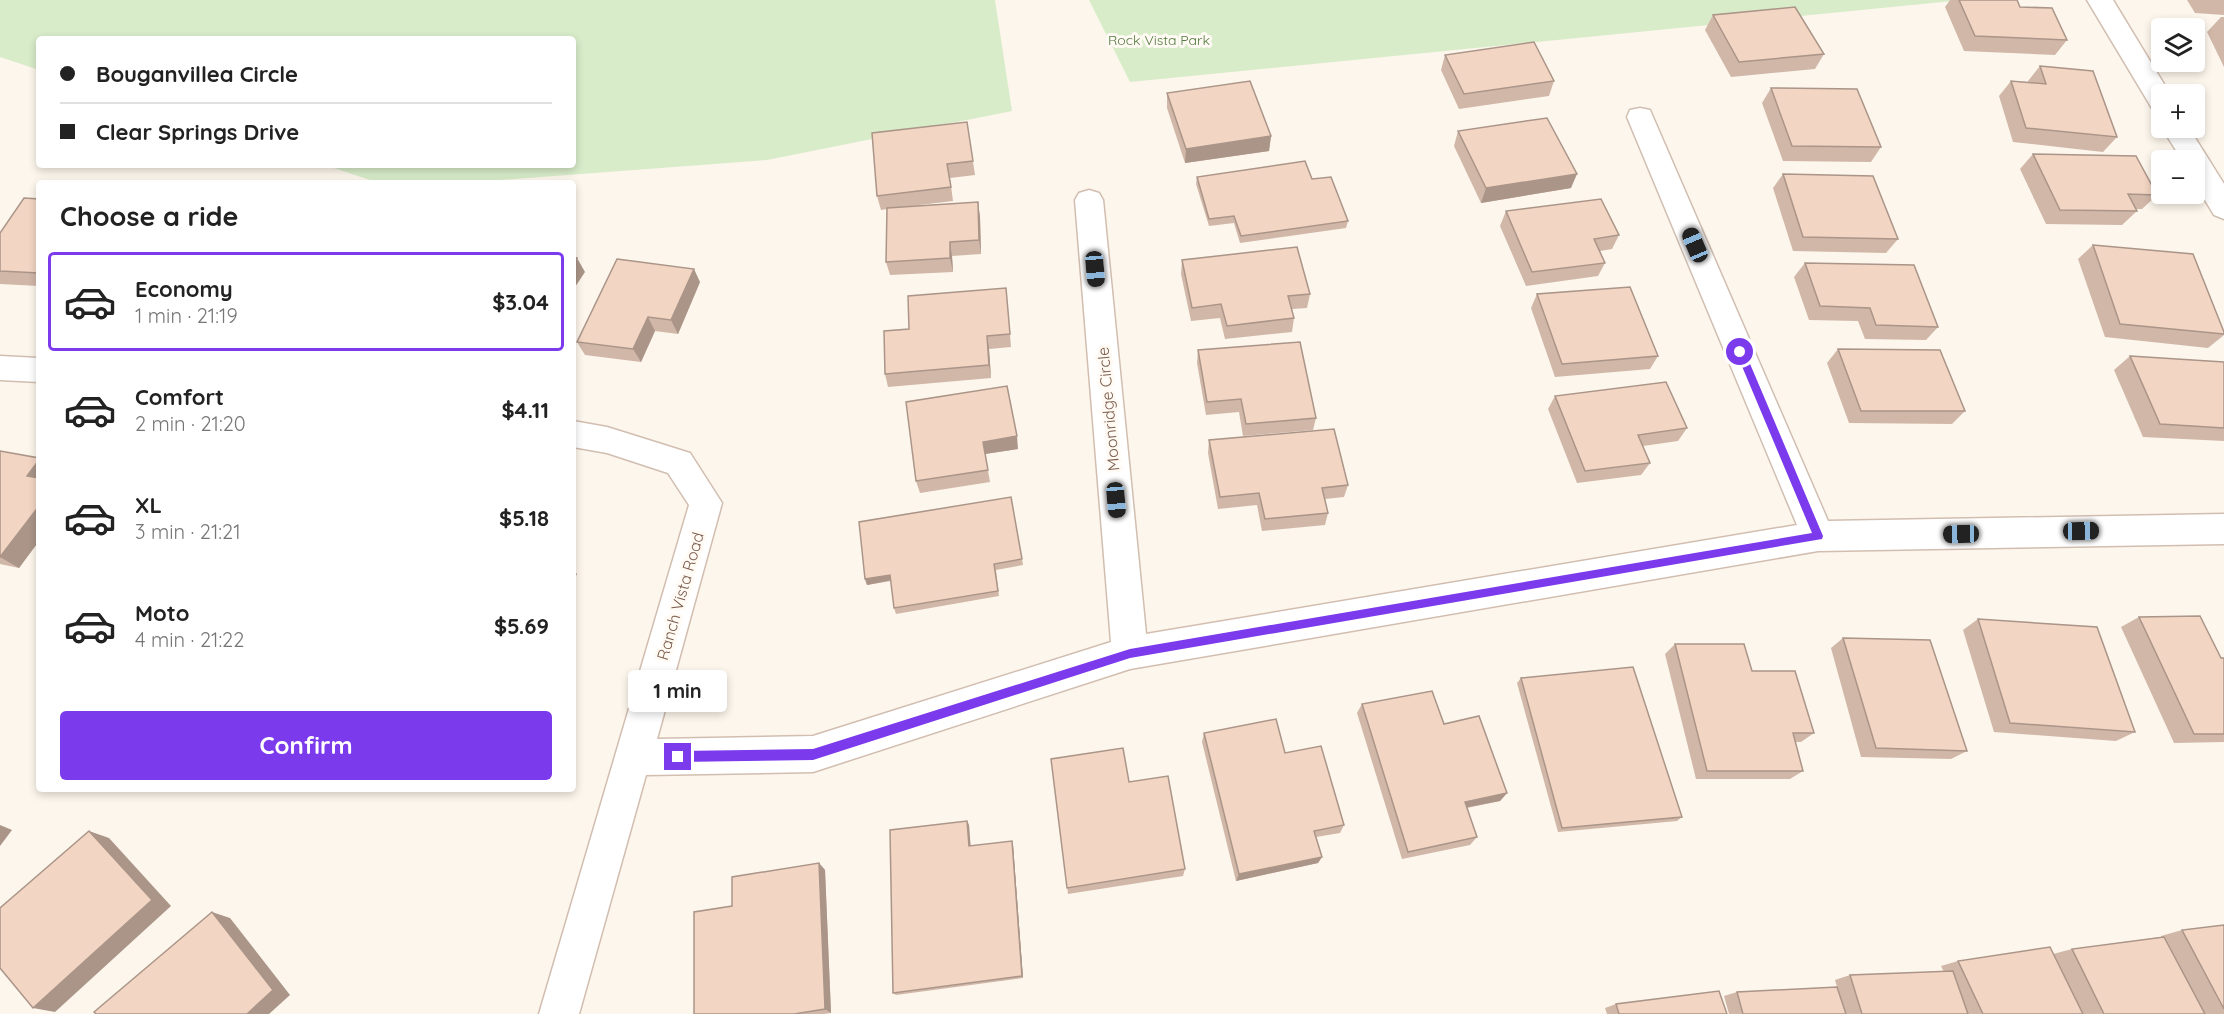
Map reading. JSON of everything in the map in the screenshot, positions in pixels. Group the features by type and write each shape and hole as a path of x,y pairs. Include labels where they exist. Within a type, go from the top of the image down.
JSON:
{"street":[{"path":"2100,0 2151,85"},
{"path":"1640,117 1818,536"},
{"path":"2182,138 2224,208"},
{"name":"Moonridge Circle","path":"1089,200 1130,653"},
{"path":"0,368 36,370"},
{"name":"Ranch Vista Road","path":"558,1014 706,503 679,463 608,440 576,435"},
{"path":"632,757 813,754 1130,653 1818,536 2224,529"}],"green space":[{"path":"0,0 995,0 1012,111 767,160 500,180 370,180 334,168 576,168 576,36 36,36 36,69 0,57"},
{"name":"Rock Vista Park","path":"1089,0 1963,0 1130,82"}],"building":[{"path":"1959,0 2017,0 2020,7 2052,8 2067,40 1975,36"},
{"path":"1795,7 1824,54 1739,62 1713,15"},
{"path":"1534,42 1554,81 1464,94 1445,55"},
{"path":"2040,66 2093,71 2117,137 2026,128 2011,81 2046,84"},
{"path":"1250,81 1271,136 1186,149 1167,93"},
{"path":"1771,88 1857,89 1881,147 1792,146"},
{"path":"1547,118 1577,174 1486,188 1458,131"},
{"path":"967,122 973,161 947,164 951,187 877,196 872,133"},
{"path":"2033,154 2136,156 2151,184 2151,195 2128,194 2137,211 2060,210"},
{"path":"1305,161 1312,179 1331,177 1348,221 1241,236 1234,216 1209,219 1197,177"},
{"path":"1783,174 1873,176 1898,239 1803,237"},
{"path":"24,198 36,199 36,273 0,271 0,233"},
{"path":"1601,199 1619,235 1594,239 1605,263 1532,272 1506,211"},
{"path":"978,202 979,240 950,242 950,258 886,262 887,208"},
{"path":"2093,245 2193,254 2224,334 2120,324"},
{"path":"1297,247 1310,294 1288,296 1294,318 1227,326 1221,304 1192,308 1182,260"},
{"path":"617,259 694,269 671,320 648,317 633,349 577,342"},
{"path":"1805,263 1914,265 1938,327 1876,325 1870,308 1820,306"},
{"path":"1630,287 1658,356 1562,364 1537,294"},
{"path":"1006,288 1010,334 987,336 989,365 885,374 884,331 909,329 908,296"},
{"path":"1300,342 1316,418 1246,424 1241,399 1207,402 1198,350"},
{"path":"1838,349 1940,350 1965,411 1861,411"},
{"path":"2130,356 2224,362 2224,428 2160,424"},
{"path":"1666,382 1687,428 1638,435 1650,463 1585,471 1555,396"},
{"path":"1007,386 1017,436 983,442 988,470 916,481 906,402"},
{"path":"1334,429 1348,485 1322,488 1328,513 1265,519 1259,493 1220,497 1209,440"},
{"path":"0,451 36,457 36,464 27,476 36,478 36,510 0,557"},
{"path":"1011,497 1022,559 994,564 998,591 894,608 890,575 865,579 859,522"},
{"path":"2200,616 2221,658 2224,658 2224,734 2194,734 2139,617"},
{"path":"1978,619 2097,627 2135,732 2010,723"},
{"path":"1843,638 1930,640 1967,751 1876,748"},
{"path":"1675,644 1744,644 1752,671 1795,671 1814,733 1793,733 1803,771 1707,771"},
{"path":"1633,667 1682,817 1562,828 1521,678"},
{"path":"1432,691 1444,724 1479,716 1507,793 1465,802 1477,837 1408,852 1362,704"},
{"path":"1276,719 1285,753 1321,746 1344,825 1314,831 1322,857 1239,874 1204,733"},
{"path":"1123,748 1129,782 1168,776 1185,869 1067,888 1051,759"},
{"path":"967,821 969,846 1012,841 1022,976 893,993 890,830"},
{"path":"89,831 152,900 33,1008 0,968 0,908"},
{"path":"819,863 825,1009 794,1014 694,1014 694,912 732,906 732,877"},
{"path":"212,912 273,990 247,1014 96,1014 94,1012"},
{"path":"2224,925 2224,1009 2182,930"},
{"path":"2164,937 2205,1014 2104,1014 2072,949"},
{"path":"2050,947 2083,1014 1983,1014 1958,961"},
{"path":"1953,971 1968,1014 1862,1014 1850,975"},
{"path":"1837,987 1846,1014 1743,1014 1737,992"},
{"path":"1719,991 1727,1014 1619,1014 1616,1004"}],"route":[{"path":"678,757 813,754 1130,653 1818,536 1740,352"}]}
